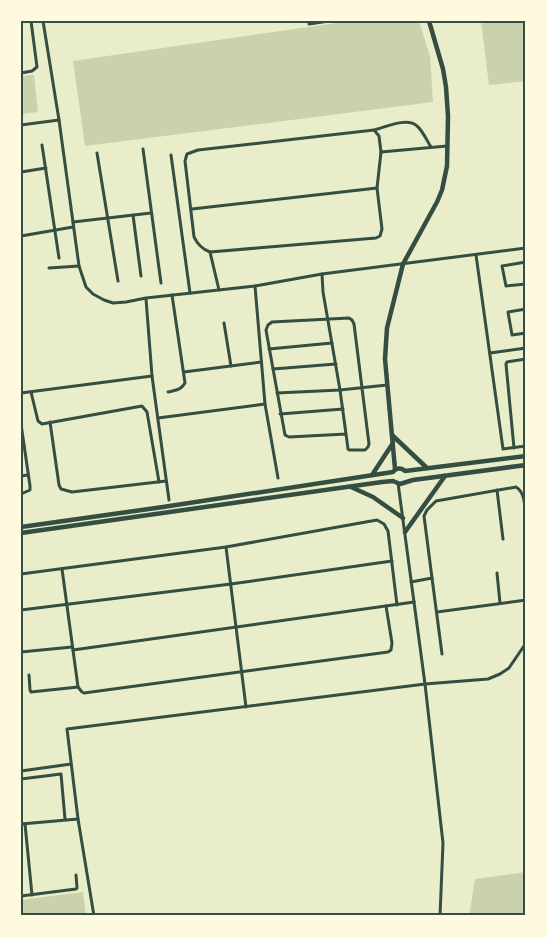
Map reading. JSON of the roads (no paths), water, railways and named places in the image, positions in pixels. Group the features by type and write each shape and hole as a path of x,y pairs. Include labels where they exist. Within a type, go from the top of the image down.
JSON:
{"main road":[{"path":"396,482 392,477 394,471 386,359 387,328 403,264 442,190 449,146 446,87 429,21"},
{"path":"392,435 427,468"},
{"path":"372,475 393,443"},
{"path":"21,527 372,475 401,468 405,471 526,456"},
{"path":"21,533 349,486 405,482 526,465"},
{"path":"405,471 407,476 405,482"},
{"path":"405,532 445,476"},
{"path":"349,486 374,497 403,518"}],"street":[{"path":"21,73 32,71 37,67 31,21"},
{"path":"43,21 79,266 86,287 104,300 114,303 126,302 526,248"},
{"path":"309,24 329,21"},
{"path":"21,125 59,120"},
{"path":"374,130 379,136 381,152 378,188 382,229 380,236 210,252 202,249 194,237 184,161 187,154 198,150 374,130 405,122 417,126 431,147"},
{"path":"42,145 59,258"},
{"path":"381,152 449,146"},
{"path":"143,149 161,284"},
{"path":"97,153 118,281"},
{"path":"171,155 190,294"},
{"path":"21,172 45,168"},
{"path":"191,209 378,188"},
{"path":"21,236 108,217 151,213"},
{"path":"133,215 141,276"},
{"path":"210,252 219,290"},
{"path":"476,255 503,449 526,446"},
{"path":"526,262 502,266 506,286 526,284"},
{"path":"49,268 79,266"},
{"path":"322,274 323,292 328,318 336,364 343,409 348,449 364,450 368,447 352,320 350,318 328,318 272,322 266,330 285,435 288,437 346,434"},
{"path":"255,286 265,404 278,478"},
{"path":"168,392 179,390 185,383 172,295"},
{"path":"146,298 152,376 169,500"},
{"path":"526,309 508,312 512,335 526,333"},
{"path":"224,323 231,366"},
{"path":"269,349 332,343"},
{"path":"490,353 526,348"},
{"path":"514,448 506,364 510,360 526,359"},
{"path":"184,372 261,362"},
{"path":"273,369 336,364"},
{"path":"21,393 152,376"},
{"path":"276,393 388,385"},
{"path":"31,392 38,421 42,424 142,406 147,412 159,482"},
{"path":"158,418 265,404"},
{"path":"280,414 343,409"},
{"path":"50,423 59,485 62,489 72,492 166,481"},
{"path":"21,424 23,454 30,490 21,494"},
{"path":"21,476 28,475"},
{"path":"396,482 403,518 425,684 443,843 440,916"},
{"path":"442,654 424,516 427,510 436,501 513,487 520,489 523,495 526,521"},
{"path":"497,490 502,539"},
{"path":"21,574 226,547 377,520 384,524 388,531 397,605"},
{"path":"226,547 246,707"},
{"path":"21,610 392,561"},
{"path":"62,569 78,687 84,693 388,652 391,650 392,642 386,606"},
{"path":"497,573 500,603"},
{"path":"411,582 432,578"},
{"path":"436,612 526,600"},
{"path":"21,652 72,649 414,602"},
{"path":"94,916 78,819 67,729 425,684 488,679 508,668 526,643"},
{"path":"28,675 31,692 78,687"},
{"path":"21,771 71,764"},
{"path":"21,779 61,774 65,819"},
{"path":"32,895 23,824 78,819"},
{"path":"21,896 75,889 77,888 76,875"}]}
